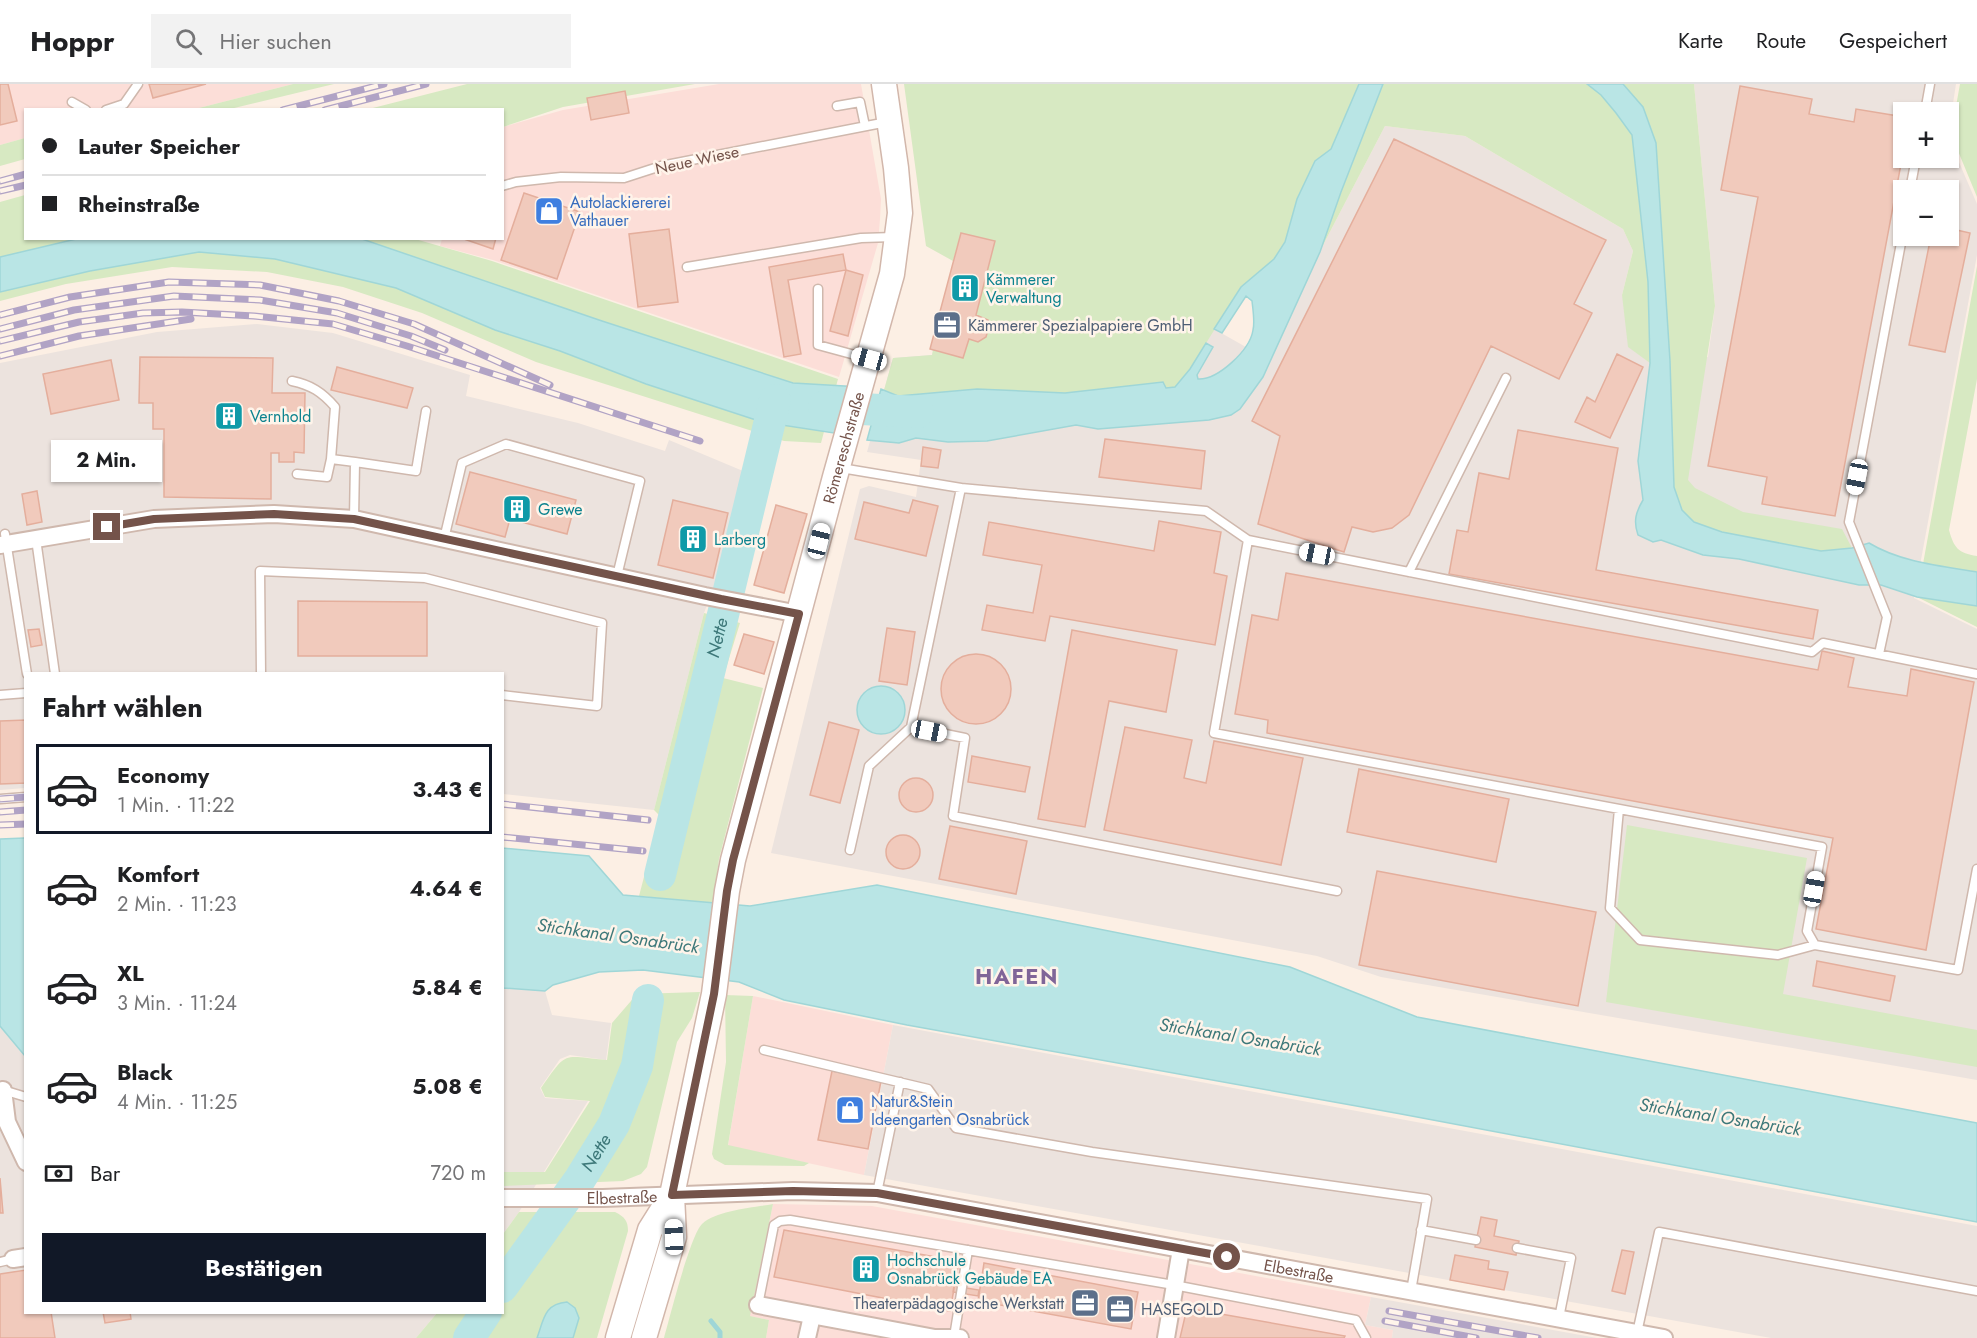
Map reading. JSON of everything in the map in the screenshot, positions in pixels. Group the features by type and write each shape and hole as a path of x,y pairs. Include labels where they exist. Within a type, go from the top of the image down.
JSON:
{"main road":[{"name":"Römereschstraße","path":"644,1338 674,1237 672,1195 714,994 733,860 892,274 900,213 884,84"},
{"name":"Römereschstraße","path":"618,1338 650,1230 672,1195"}],"street":[{"path":"4,541 36,539 154,519 274,514 354,519 705,596 799,614"},
{"path":"1,1089 7,1122 24,1158"},
{"name":"Elbestraße","path":"504,1198 603,1198 793,1191 877,1193 1664,1338"},
{"path":"1166,1338 1181,1249"},
{"path":"758,1305 889,1334 935,1338 957,1337"},
{"path":"807,1338 812,1316"}],"lane":[{"path":"112,108 124,104 138,84"},
{"path":"1926,102 1929,85"},
{"path":"72,102 82,108"},
{"path":"837,106 860,102 865,126"},
{"name":"Neue Wiese","path":"504,185 561,177 624,178 661,166 890,122"},
{"path":"687,267 861,238 898,237"},
{"path":"1879,654 1887,617 1849,522 1900,246"},
{"path":"818,289 818,345 869,359"},
{"path":"1409,572 1506,378"},
{"path":"292,381 308,385 323,393 335,407 331,459 327,477 297,474"},
{"path":"331,459 416,471 426,411"},
{"path":"444,539 462,462 506,444 640,481 616,576"},
{"path":"354,519 355,462"},
{"path":"838,467 961,488 1206,511 1248,540 1812,652 1823,643 1977,674"},
{"path":"850,850 869,766 911,727 961,488"},
{"path":"36,539 55,672"},
{"path":"1248,540 1214,733 1822,847 1807,931 1815,945"},
{"path":"4,541 27,672"},
{"path":"261,672 260,571 425,578 602,623 597,706 504,695"},
{"path":"0,695 24,693"},
{"path":"911,727 965,738 953,816 1337,891"},
{"path":"0,799 24,797"},
{"path":"1619,809 1610,908 1640,940 1778,955 1815,945 1958,970 1977,869"},
{"path":"764,1050 928,1089 956,1128 1092,1152 1427,1199 1411,1291"},
{"path":"877,1193 900,1082"},
{"path":"1,1089 24,1096"},
{"path":"758,1305 774,1225 780,1221 790,1220 1174,1285 1356,1320 1366,1338"},
{"path":"1421,1230 1476,1240"},
{"path":"1637,1333 1659,1232 1977,1291"},
{"path":"1517,1248 1571,1258 1559,1318"},
{"path":"957,1337 968,1250"}],"shaded area":[{"path":"0,84 293,84 199,108 24,108 24,138 0,145"},
{"path":"719,84 861,84 881,199 880,219 878,243 839,377 493,260 440,246 442,240 504,240 504,127 563,110"},
{"path":"1694,84 1956,84 1953,102 1893,102 1893,168 1959,168 1959,162 1977,204 1977,255 1914,598 1977,629 1977,1080 1381,977 1317,956 771,853 860,489 869,486 916,497 921,460 867,452 893,358 932,355 933,351 930,349 961,233 1184,298 1214,329 1269,360 1320,251 1385,126 1465,136 1623,229 1633,251 1622,295 1650,363 1708,357 1715,306"},
{"path":"257,324 333,333 470,375 466,396 578,423 665,451 669,440 743,471 717,579 704,613 654,810 504,794 504,672 24,672 24,788 0,790 0,363 157,332"},
{"path":"504,988 545,991 552,1015 611,1023 606,1060 570,1055 560,1059 540,1088 545,1098 588,1101 504,1233"},
{"path":"753,996 893,1025 864,1175 728,1146"},
{"path":"893,1025 1977,1226 1977,1338 1771,1338 864,1175"},
{"path":"0,1026 24,1055 24,1314 436,1314 416,1338 0,1338"},
{"path":"773,1204 872,1206 1371,1297 1365,1325 1393,1330 1392,1338 766,1338 769,1320 749,1316"},
{"path":"1371,1297 1597,1338 1392,1338 1393,1330 1365,1325"}],"green space":[{"path":"293,84 334,84 234,108 199,108"},
{"path":"467,84 695,84 563,107 504,127 504,108 373,108"},
{"path":"904,84 1359,84 1331,149 1315,161 1297,199 1285,242 1274,259 1241,287 1190,369 1175,387 1065,393 977,389 898,396 884,390 893,358 932,355 933,350 963,358 969,339 978,341 986,337 988,320 976,315 995,242 961,233 953,261 926,246"},
{"path":"1383,84 1587,84 1601,95 1632,135 1648,282 1650,363 1628,347 1622,295 1633,251 1623,229 1465,136 1385,126 1320,251"},
{"path":"1623,84 1694,84 1715,306 1688,480 1695,488 1743,512 1842,529 1852,548 1821,551 1722,532 1694,522 1681,510 1674,487 1670,361 1656,143 1643,107"},
{"path":"1960,84 1977,84 1977,197 1959,153 1959,102 1957,102"},
{"path":"24,138 24,159 0,166 0,145"},
{"path":"24,195 24,240 418,240 492,261 838,379 821,443 784,441 536,362 422,313 343,287 267,272 172,267 66,284 0,301 0,202"},
{"path":"1977,266 1977,379 1949,530 1958,549 1977,556 1977,572 1923,564"},
{"path":"1917,597 1977,606 1977,627"},
{"path":"704,613 740,623 723,678 763,688 719,859 713,903 639,896 660,816 654,810"},
{"path":"1627,825 1807,858 1783,994 1977,1030 1977,1067 1606,1002"},
{"path":"700,992 692,1018 677,1042 647,1167 641,1174 623,1181 504,1186 504,1172 545,1172 590,1101 545,1097 541,1088 556,1067 567,1058 607,1060 612,1023 637,994"},
{"path":"725,995 753,996 728,1145 809,1163 804,1166 725,1165 714,1159 712,1154 726,1062"},
{"path":"773,1204 750,1316 769,1320 766,1338 664,1338 686,1260 702,1224 726,1213"},
{"path":"519,1212 615,1212 625,1220 628,1231 597,1338 416,1338 436,1314 504,1314 504,1233"}],"water":[{"path":"1359,84 1383,84 1320,252 1263,377 1240,409 1231,415 1209,420 1098,429 1076,425 987,441 948,442 916,438 899,443 867,440 881,389 898,396 977,389 1065,393 1163,382 1166,388 1175,387 1190,369 1206,343 1213,347 1197,375 1198,379 1215,375 1240,355 1251,338 1254,323 1252,301 1246,296 1222,333 1214,329 1241,287 1274,259 1285,242 1297,199 1315,161 1331,149"},
{"path":"1587,84 1623,84 1643,107 1656,143 1670,361 1674,487 1682,510 1694,522 1722,532 1821,551 1852,548 1869,543 1907,559 1977,572 1977,606 1917,597 1881,585 1859,585 1739,559 1703,555 1661,540 1653,542 1638,535 1636,517 1643,500 1638,461 1650,363 1648,282 1632,135 1601,95"},
{"path":"72,240 365,240 793,383 861,387 847,435 762,422 646,384 560,351 495,330 396,288 275,259 199,252 90,271 0,292 0,257"},
{"path":"881,686 898,693 905,710 898,727 881,734 864,727 857,710 864,693"},
{"path":"24,838 24,1055 0,1026 0,839"},
{"name":"Stichkanal Osnabrück","path":"504,848 589,856 623,895 750,906 877,885 1290,967 1417,1017 1977,1123 1977,1222 1401,1114 907,1025 784,1000 739,982 643,970 599,972 553,985 545,991 504,988"},
{"path":"567,1302 575,1308 579,1318 573,1338 537,1338 549,1309 559,1303"}],"building":[{"path":"0,84 8,84 17,121 0,125"},
{"path":"149,84 206,84 153,98"},
{"path":"1740,86 1812,99 1809,114 1854,122 1856,109 1893,115 1893,168 1900,168 1898,180 1893,180 1893,207 1835,516 1762,504 1767,477 1708,466 1758,197 1721,190"},
{"path":"625,91 629,113 591,120 587,98"},
{"path":"1394,139 1606,240 1574,304 1592,313 1559,379 1491,346 1409,515 1392,528 1373,532 1352,527 1344,552 1258,524 1280,436 1252,421"},
{"path":"524,193 580,212 557,279 501,260"},
{"path":"669,229 678,302 638,307 629,234"},
{"path":"1959,230 1970,233 1945,352 1909,345 1929,246 1959,246"},
{"name":"Kämmerer Verwaltung","path":"961,233 995,241 976,315 988,320 986,337 978,342 969,339 963,358 930,349"},
{"path":"467,240 495,240 493,249"},
{"path":"843,254 846,270 788,280 801,354 784,357 769,267"},
{"path":"846,270 863,275 848,336 830,331"},
{"path":"1617,354 1643,367 1610,438 1575,422 1587,397 1595,402"},
{"name":"Vernhold","path":"140,357 273,358 272,393 305,393 304,453 294,452 294,462 279,462 279,453 271,453 271,499 164,497 164,429 153,429 153,403 139,403"},
{"path":"111,360 119,400 51,414 43,374"},
{"path":"337,367 413,388 407,408 331,390"},
{"path":"1518,430 1618,448 1596,570 1818,610 1813,639 1449,574 1457,530 1468,532 1479,473 1509,479"},
{"path":"1105,439 1205,451 1201,489 1099,477"},
{"path":"923,447 941,450 938,468 921,466"},
{"name":"Grewe","path":"470,472 576,500 567,534 510,519 505,537 456,524"},
{"path":"37,491 42,522 27,525 22,494"},
{"name":"Larberg","path":"673,500 728,513 713,578 658,565"},
{"path":"913,500 938,506 926,556 855,539 864,502 909,513"},
{"path":"776,505 807,514 784,593 754,585"},
{"path":"1159,521 1221,532 1214,573 1227,576 1215,645 1050,616 1045,641 982,630 987,605 1033,613 1042,565 983,555 989,522 1154,551"},
{"path":"1286,573 1818,670 1822,651 1854,658 1848,687 1907,696 1911,669 1974,682 1926,950 1816,929 1833,838 1267,733 1268,720 1235,714 1252,615 1278,620"},
{"path":"298,601 427,602 427,656 298,656"},
{"path":"887,628 915,632 907,685 879,681"},
{"path":"39,629 42,645 31,647 28,630"},
{"path":"1072,630 1177,650 1166,712 1109,701 1085,827 1038,819"},
{"path":"744,634 774,642 764,674 734,665"},
{"path":"976,654 989,657 1001,664 1008,676 1011,689 1008,702 1001,714 989,721 976,724 963,721 951,714 944,702 941,689 944,676 951,664 963,657"},
{"path":"24,720 24,783 0,784 0,721"},
{"path":"829,722 859,730 840,803 810,795"},
{"path":"1125,727 1192,740 1184,778 1206,783 1214,741 1303,758 1281,865 1104,830"},
{"path":"972,756 1030,767 1025,792 968,782"},
{"path":"1359,769 1509,799 1496,862 1347,832"},
{"path":"916,778 928,783 933,795 928,807 916,812 904,807 899,795 904,783"},
{"path":"950,826 1027,841 1016,894 939,879"},
{"path":"903,835 915,840 920,852 915,864 903,869 891,864 886,852 891,840"},
{"path":"1377,871 1596,912 1578,1006 1359,965"},
{"path":"1817,961 1895,976 1890,1001 1813,986"},
{"name":"Natur&Stein Ideengarten Osnabrück","path":"832,1071 881,1081 868,1149 818,1140"},
{"path":"0,1178 3,1213 0,1213"},
{"path":"1481,1217 1497,1220 1494,1236 1519,1241 1516,1255 1475,1247"},
{"name":"Hochschule Osnabrück Gebäude EA","path":"784,1230 959,1261 950,1311 774,1277"},
{"path":"1622,1250 1634,1252 1625,1294 1612,1291"},
{"path":"1455,1255 1489,1261 1488,1269 1508,1272 1504,1290 1450,1280"},
{"path":"984,1263 1138,1292 1131,1329 978,1301"},
{"path":"24,1270 24,1314 51,1314 55,1338 0,1338 0,1274"},
{"path":"954,1286 979,1290 978,1296 953,1292"},
{"path":"1187,1308 1345,1336 1344,1338 1180,1338"},
{"path":"103,1314 130,1314 131,1319 105,1323"}],"waterway":[{"name":"Nette","path":"660,875 775,400"},
{"path":"824,407 918,412"},
{"name":"Nette","path":"504,1284 580,1179 614,1124 637,1066 648,1000"},
{"name":"Nette","path":"469,1338 485,1314"},
{"path":"711,1321 720,1332 720,1338"}],"railway":[{"path":"291,108 384,84"},
{"path":"333,108 426,84"},
{"path":"0,181 24,175"},
{"path":"0,191 24,185"},
{"path":"0,315 70,297 169,282 260,285 339,301 414,324 550,385"},
{"path":"0,329 74,310 174,296 260,300 337,313 411,336 445,350"},
{"path":"0,341 79,322 143,313 182,312 254,316 333,324 700,441"},
{"path":"0,356 79,336 191,319"},
{"path":"0,799 24,797"},
{"path":"504,804 648,820"},
{"path":"0,812 24,810"},
{"path":"0,825 24,824"},
{"path":"504,837 643,851"},
{"path":"1389,1311 1538,1338"},
{"path":"1385,1321 1476,1338"}],"place":[{"name":"Autolackiererei Vathauer","path":"549,211"},
{"name":"Kämmerer Verwaltung","path":"965,288"},
{"name":"Kämmerer Spezialpapiere GmbH","path":"947,325"},
{"name":"Vernhold","path":"229,416"},
{"name":"Grewe","path":"517,509"},
{"name":"Larberg","path":"693,539"},
{"name":"Natur&Stein Ideengarten Osnabrück","path":"850,1110"},
{"name":"Hochschule Osnabrück Gebäude EA","path":"866,1269"},
{"name":"Theaterpädagogische Werkstatt","path":"1085,1303"},
{"name":"HASEGOLD","path":"1120,1309"}],"district":[{"name":"HAFEN","path":"1017,976"}],"route":[{"path":"107,527 154,519 274,514 354,519 799,614 733,860 714,994 672,1195 754,1191 877,1193 1227,1257"}]}
